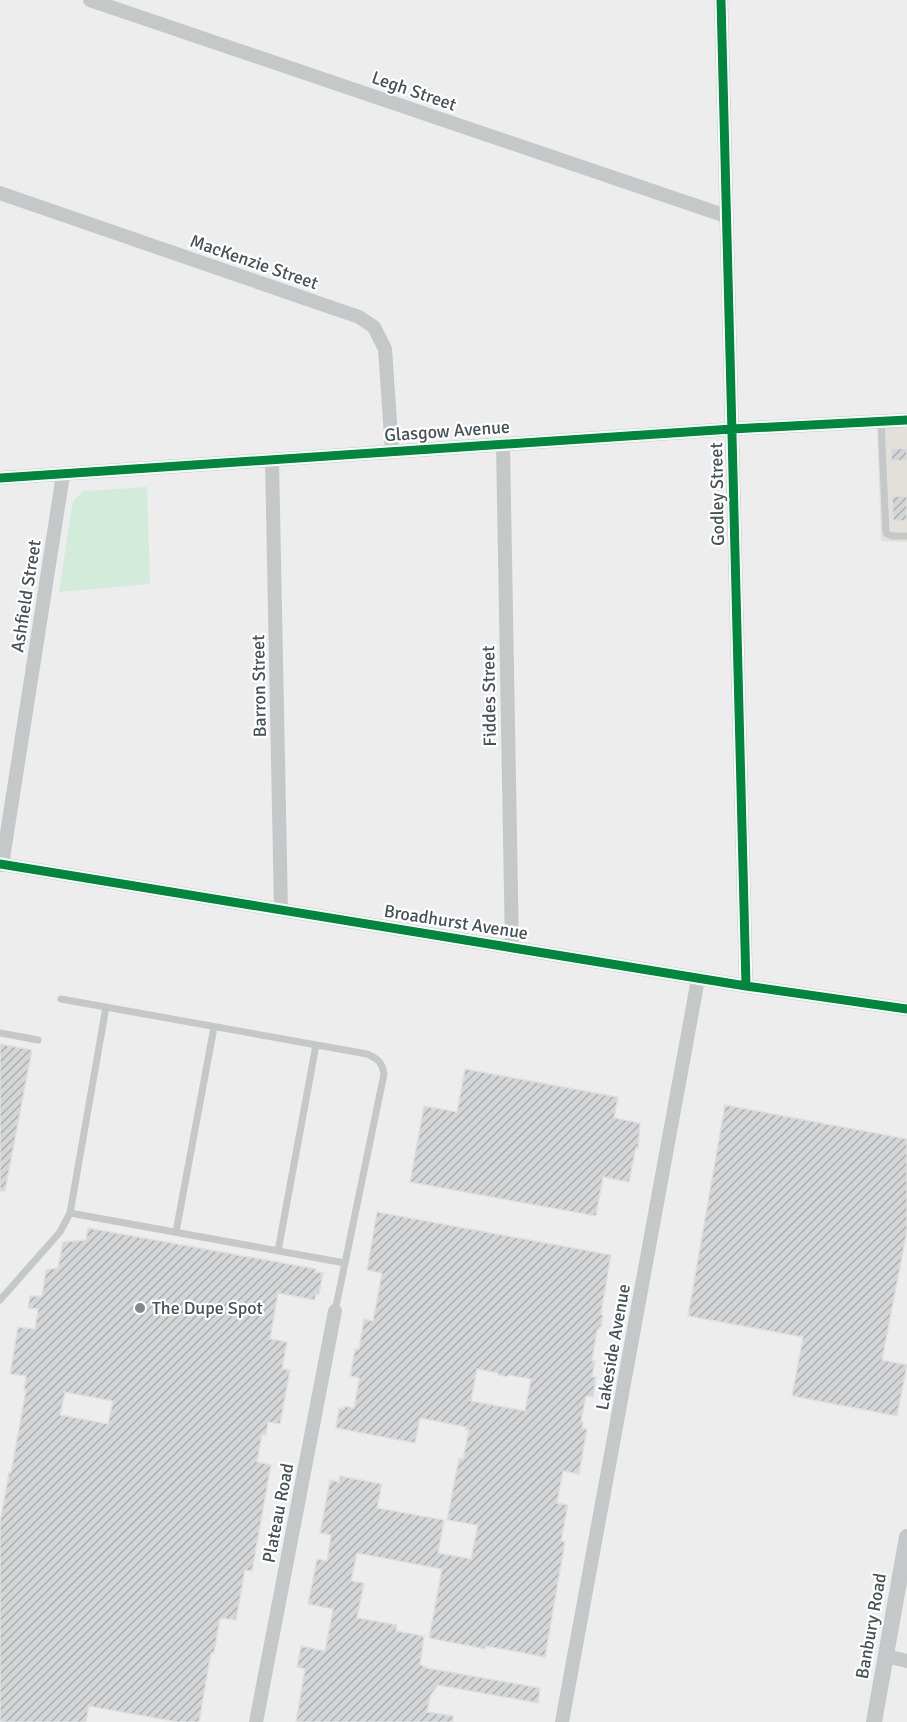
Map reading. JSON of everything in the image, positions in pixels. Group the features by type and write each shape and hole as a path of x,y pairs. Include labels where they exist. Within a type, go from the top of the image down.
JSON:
{"street":[{"name":"Legh Street","path":"90,0 726,216"},
{"name":"Godley Street","path":"721,0 746,986"},
{"name":"MacKenzie Street","path":"0,193 359,317 374,327 385,349 392,451"},
{"name":"Glasgow Avenue","path":"0,478 904,419"},
{"name":"Fiddes Street","path":"503,445 512,948"},
{"name":"Barron Street","path":"272,460 282,910"},
{"name":"Ashfield Street","path":"1,864 63,475"},
{"name":"Broadhurst Avenue","path":"1,864 698,979 907,1009"},
{"name":"Lakeside Avenue","path":"562,1722 698,979"},
{"name":"Plateau Road","path":"256,1722 335,1311"},
{"name":"Banbury Road","path":"874,1722 907,1537"},
{"path":"886,1656 907,1661"}],"lane":[{"path":"881,421 886,533 892,536 907,536"},
{"path":"62,999 367,1054 378,1059 384,1074 335,1311"},
{"path":"0,1300 60,1232 70,1212 106,1007"},
{"path":"176,1232 214,1027"},
{"path":"0,1033 38,1040"},
{"path":"278,1251 316,1045"},
{"path":"70,1212 345,1263"}],"shaded area":[{"path":"907,426 907,542 881,541 877,428"}],"green space":[{"path":"147,487 150,584 59,592 73,501 83,491"}],"building":[{"path":"907,448 907,460 891,461 891,449"},
{"path":"892,496 907,496 907,521 893,521"},
{"path":"0,1044 32,1050 5,1191 0,1191"},
{"path":"465,1069 618,1097 614,1118 640,1123 638,1148 636,1147 629,1182 603,1177 596,1216 410,1182 424,1106 457,1112"},
{"path":"725,1105 907,1139 907,1231 882,1360 907,1365 897,1416 792,1396 803,1337 688,1316"},
{"path":"377,1212 611,1255 601,1313 603,1317 601,1326 597,1330 592,1361 595,1361 592,1377 596,1377 593,1397 586,1396 581,1421 583,1422 582,1428 587,1429 579,1474 563,1471 557,1503 568,1505 561,1541 565,1542 545,1657 486,1646 485,1649 429,1638 442,1569 357,1553 351,1581 364,1583 357,1618 397,1625 396,1631 424,1636 420,1664 427,1668 540,1688 538,1703 438,1685 430,1696 427,1712 453,1716 453,1722 296,1722 305,1669 297,1667 301,1646 325,1651 333,1609 308,1604 317,1559 327,1561 331,1535 320,1533 330,1480 339,1482 340,1476 382,1484 377,1508 444,1520 438,1553 471,1559 478,1525 447,1520 459,1458 463,1459 469,1430 465,1430 466,1427 420,1418 415,1443 336,1428 339,1408 344,1409 344,1406 354,1408 359,1378 350,1376 355,1349 359,1349 364,1319 373,1321 382,1273 367,1270","holes":["477,1369 498,1373 498,1375 508,1377 509,1375 531,1379 525,1411 471,1401"]},
{"path":"88,1228 316,1269 315,1272 323,1273 319,1294 316,1293 315,1300 278,1293 270,1339 287,1342 282,1369 290,1370 280,1424 268,1422 266,1435 262,1434 257,1462 271,1465 252,1571 245,1570 236,1620 220,1618 214,1653 211,1653 199,1722 178,1722 89,1706 86,1722 0,1722 0,1522 26,1390 24,1390 26,1376 10,1374 18,1327 35,1329 38,1309 28,1308 30,1296 42,1296 46,1270 58,1268 63,1242 86,1240","holes":["65,1392 113,1401 108,1424 60,1415"]}],"cycle path":[{"path":"721,0 746,986"},
{"path":"0,478 732,429 907,420"},
{"path":"0,864 746,986 907,1009"}],"place":[{"name":"The Dupe Spot","path":"140,1308"}]}
